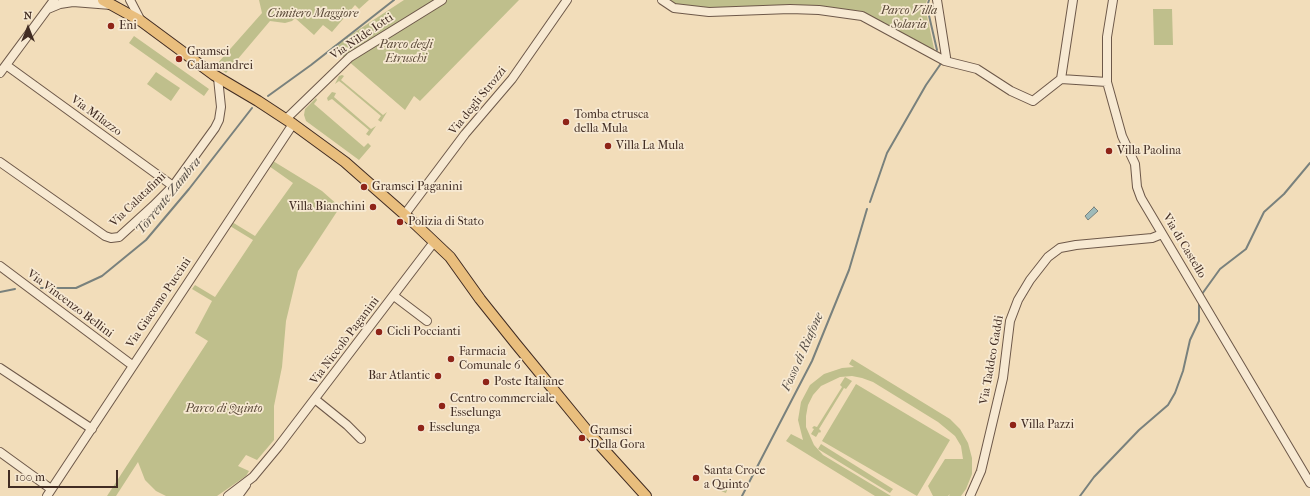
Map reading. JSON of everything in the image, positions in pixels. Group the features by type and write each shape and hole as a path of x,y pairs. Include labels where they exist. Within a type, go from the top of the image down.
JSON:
{"main road":[{"path":"103,0 118,3 218,78 289,121 345,162 405,214 450,257 484,304 589,433 646,496"}],"street":[{"path":"0,73 56,0"},
{"path":"130,0 141,21"},
{"name":"Via Nilde Iotti","path":"289,121 339,66 370,44 442,0"},
{"name":"Via degli Strozzi","path":"405,214 466,134 512,79 567,0"},
{"path":"662,0 674,8 709,12 790,9 819,10 862,16 945,61 977,69 1011,91 1033,101 1061,79 1107,82"},
{"path":"937,0 946,57 945,61"},
{"path":"1061,79 1073,0"},
{"path":"47,10 60,4 73,2 118,3"},
{"name":"Via di Castello","path":"1114,2 1107,37 1107,82 1122,136 1136,164 1137,187 1162,234 1310,483"},
{"name":"Via Milazzo","path":"6,65 173,186"},
{"name":"Via Calatafimi","path":"0,162 105,236 111,238 123,234 173,186 218,123 221,107 218,78"},
{"name":"Via Giacomo Puccini","path":"49,493 92,430 132,365 289,121"},
{"name":"Via Taddeo Gaddi","path":"970,496 981,471 1003,378 1010,322 1018,300 1026,285 1048,257 1060,248 1076,245 1152,238 1162,234"},
{"name":"Via Niccolò Paganini","path":"228,496 253,477 316,400 434,242"},
{"name":"Via Vincenzo Bellini","path":"0,266 132,365"},
{"name":"Via Niccolò Paganini","path":"394,296 427,321"},
{"path":"0,368 92,430"},
{"name":"Via Niccolò Paganini","path":"316,400 348,425 361,439"},
{"path":"0,452 49,493"},
{"path":"238,496 253,477"}],"green space":[{"name":"Cimitero Maggiore","path":"259,0 369,0 359,9 355,5 332,32 323,25 314,35 295,18 292,21 285,23 270,21 226,73 216,65 262,13"},
{"name":"Parco degli Etruschi","path":"404,0 519,0 420,101 414,96 405,110 332,47"},
{"name":"Parco Villa Solaria","path":"666,0 927,0 925,7 935,53 929,51 862,11 790,4 748,10 708,10 673,5"},
{"path":"1153,9 1172,9 1173,45 1154,45"},
{"path":"134,36 209,89 204,96 129,43"},
{"path":"156,72 180,88 171,101 147,84"},
{"path":"339,76 344,76 341,80 383,115 387,112 381,122 378,120 381,116 343,84 339,81 335,84"},
{"path":"332,92 336,93 334,97 371,129 376,126 369,136 366,134 369,130 332,99 328,101 327,98"},
{"path":"316,98 317,100 314,104 364,147 368,143 371,146 359,160 306,121 304,115 305,109"},
{"name":"Parco di Quinto","path":"273,161 322,191 340,207 298,271 286,321 282,367 274,406 274,440 257,460 246,455 238,466 249,471 246,476 217,496 166,496 156,491 145,480 138,462 116,496 107,496 208,341 195,333 212,301 192,289 195,285 215,297 253,240 230,226 232,222 255,236 293,183 269,166"},
{"path":"852,359 950,419 960,429 968,443 972,458 972,474 966,489 961,496 949,496 950,494 948,496 933,496 928,486 945,459 963,459 961,446 955,436 938,422 873,382 862,378 852,376 840,377 821,386 813,395 808,405 806,427 814,445 823,455 891,496 875,496 786,441 791,434 803,440 798,420 801,402 810,385 824,374 842,368 854,367 849,364"},
{"path":"845,377 852,381 846,389 844,388 819,429 821,431 820,433 819,432 816,437 811,434 814,429 812,428 814,426 817,427 842,387 840,385"},
{"path":"856,384 950,440 917,496 822,441"},
{"path":"821,444 893,489 890,493 818,449"},
{"path":"719,483 728,487 726,493 716,489"}],"water":[{"path":"1094,207 1098,211 1088,220 1085,216"}],"waterway":[{"name":"Torrente Zambra","path":"268,96 311,65 394,0"},
{"name":"Fosso di Riafone","path":"929,0 927,7 937,50"},
{"name":"Fosso di Riafone","path":"870,202 887,153 926,85 942,62"},
{"name":"Torrente Zambra","path":"41,288 76,288 102,276 146,240 189,189 252,108"},
{"path":"1202,294 1220,269 1246,249 1264,212 1284,194 1310,163"},
{"name":"Fosso di Riafone","path":"742,496 812,361 849,270 867,209"},
{"name":"Torrente Zambra","path":"0,292 15,289"},
{"path":"1080,496 1094,477 1139,430 1168,405 1175,393 1183,371 1190,340 1199,321 1199,302"}],"place":[{"name":"Eni","path":"111,26"},
{"name":"Gramsci Calamandrei","path":"179,59"},
{"name":"Tomba etrusca della Mula","path":"566,122"},
{"name":"Villa La Mula","path":"608,146"},
{"name":"Villa Paolina","path":"1109,151"},
{"name":"Gramsci Paganini","path":"364,187"},
{"name":"Villa Bianchini","path":"373,207"},
{"name":"Polizia di Stato","path":"400,222"},
{"name":"Cicli Poccianti","path":"379,332"},
{"name":"Farmacia Comunale 6","path":"451,359"},
{"name":"Bar Atlantic","path":"438,376"},
{"name":"Poste Italiane","path":"486,382"},
{"name":"Centro commerciale Esselunga","path":"442,406"},
{"name":"Villa Pazzi","path":"1013,425"},
{"name":"Esselunga","path":"421,428"},
{"name":"Gramsci Della Gora","path":"582,438"},
{"name":"Santa Croce a Quinto","path":"696,478"}]}
